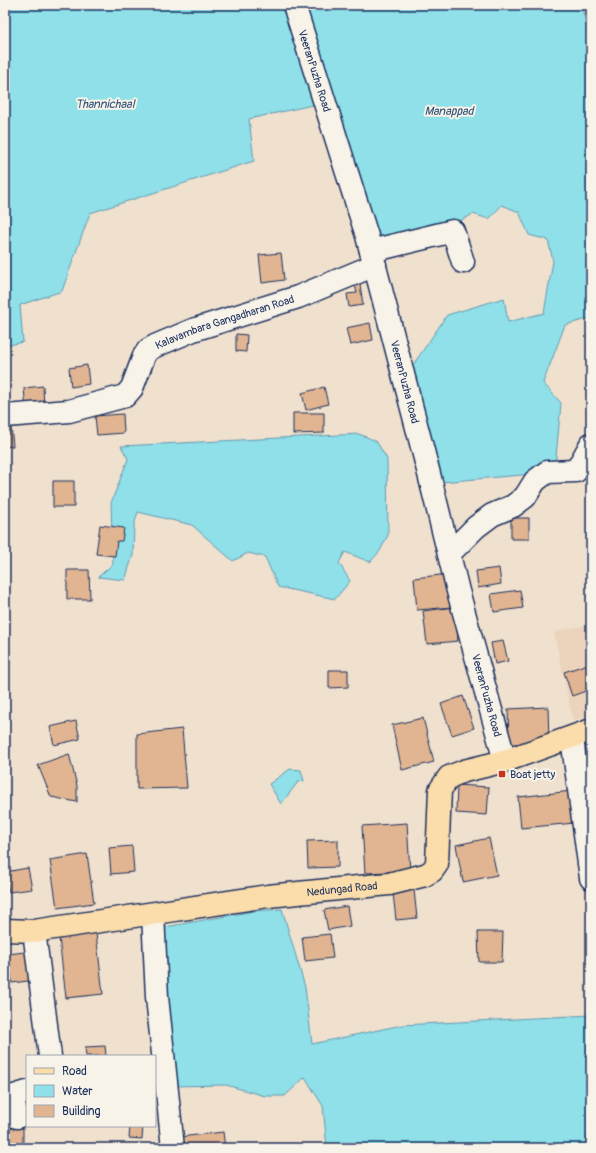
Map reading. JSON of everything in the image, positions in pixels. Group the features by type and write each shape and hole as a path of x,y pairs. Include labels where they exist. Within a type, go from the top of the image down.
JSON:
{"main road":[{"name":"Nedungad Road","path":"5,930 34,931 268,896 389,884 425,874 432,871 437,864 440,790 449,777 464,771 505,761 582,734"}],"street":[{"name":"VeeranPuzha Road","path":"294,5 373,258 458,591 505,761"},
{"name":"Kalavambara Gangadharan Road","path":"5,416 61,411 125,396 132,388 144,356 148,350 155,346 193,330 298,297 373,258 453,231 463,262"},
{"path":"449,554 476,527 492,515 513,506 526,497 535,481 547,472 576,471 591,444"},
{"path":"582,734 591,878"},
{"path":"153,914 157,997 173,1148"},
{"path":"34,931 50,1055"},
{"path":"17,1117 14,1096 26,1092"}],"shaded area":[{"path":"591,624 591,716 573,720 554,632"}],"water":[{"name":"Thannichaal","path":"5,5 288,5 317,104 249,119 254,161 90,213 62,291 20,305 23,342 5,346"},
{"name":"Manappad","path":"303,5 581,5 591,43 591,318 565,325 543,383 561,403 555,468 533,474 442,482 411,368 447,315 504,298 508,322 544,313 553,261 548,240 529,235 519,212 502,205 489,219 473,214 451,226 379,242"},
{"path":"359,434 376,441 387,459 388,535 380,551 370,562 345,552 339,563 350,581 335,599 278,587 265,557 248,553 233,561 192,525 138,512 134,525 133,555 125,580 98,577 113,564 111,503 128,459 121,446"},
{"path":"290,769 301,770 304,781 298,782 281,804 269,784"},
{"path":"282,909 305,987 312,1044 402,1025 591,1015 591,1135 587,1136 586,1148 327,1148 323,1106 305,1077 285,1096 265,1096 226,1085 175,1086 164,970 165,927 254,911"}],"building":[{"path":"281,253 284,280 262,283 259,255"},
{"path":"360,284 363,305 349,307 347,294 357,293 355,285"},
{"path":"370,323 373,340 350,345 346,328"},
{"path":"236,334 247,335 246,352 236,351"},
{"path":"87,365 89,384 71,387 69,368"},
{"path":"43,386 44,408 26,410 24,388"},
{"path":"324,387 328,404 306,410 302,393"},
{"path":"293,413 324,413 324,433 293,434"},
{"path":"123,414 124,433 97,435 95,416"},
{"path":"5,426 11,426 13,446 5,447"},
{"path":"53,481 74,481 74,507 53,507"},
{"path":"511,518 529,518 529,539 511,539"},
{"path":"100,525 124,528 122,541 117,541 115,556 96,554"},
{"path":"499,568 501,584 478,588 476,571"},
{"path":"67,570 89,570 90,599 67,599"},
{"path":"449,574 452,607 417,610 414,578"},
{"path":"520,590 523,608 494,612 491,594"},
{"path":"455,607 458,641 427,644 423,611"},
{"path":"503,641 508,661 495,664 491,643"},
{"path":"591,663 591,689 572,696 564,672"},
{"path":"329,670 348,670 348,687 329,688"},
{"path":"463,696 474,728 452,735 441,704"},
{"path":"548,707 549,743 509,744 508,709"},
{"path":"423,718 434,762 402,770 392,725"},
{"path":"76,721 80,739 54,745 50,727"},
{"path":"182,729 187,788 137,789 137,734"},
{"path":"69,754 77,786 77,802 51,797 38,765"},
{"path":"457,785 489,787 487,815 456,813"},
{"path":"572,791 575,823 521,828 518,797"},
{"path":"407,823 410,871 365,873 362,826"},
{"path":"489,838 497,875 463,882 456,845"},
{"path":"338,840 338,867 308,868 307,841"},
{"path":"132,846 134,872 111,874 109,848"},
{"path":"87,854 94,903 57,908 50,860"},
{"path":"28,868 32,889 9,892 5,872"},
{"path":"414,890 417,918 396,920 393,893"},
{"path":"347,906 350,926 328,930 324,910"},
{"path":"478,932 503,932 502,962 479,962"},
{"path":"96,933 103,994 66,998 59,938"},
{"path":"330,934 333,958 305,961 302,937"},
{"path":"33,951 36,980 12,983 8,954"},
{"path":"105,1046 106,1055 86,1055 85,1047"},
{"path":"130,1127 143,1127 142,1139 129,1138"},
{"path":"5,1128 23,1128 23,1148 5,1148"},
{"path":"223,1132 225,1148 181,1148 180,1137"}],"place":[{"name":"Boat jetty","path":"502,774"}]}
